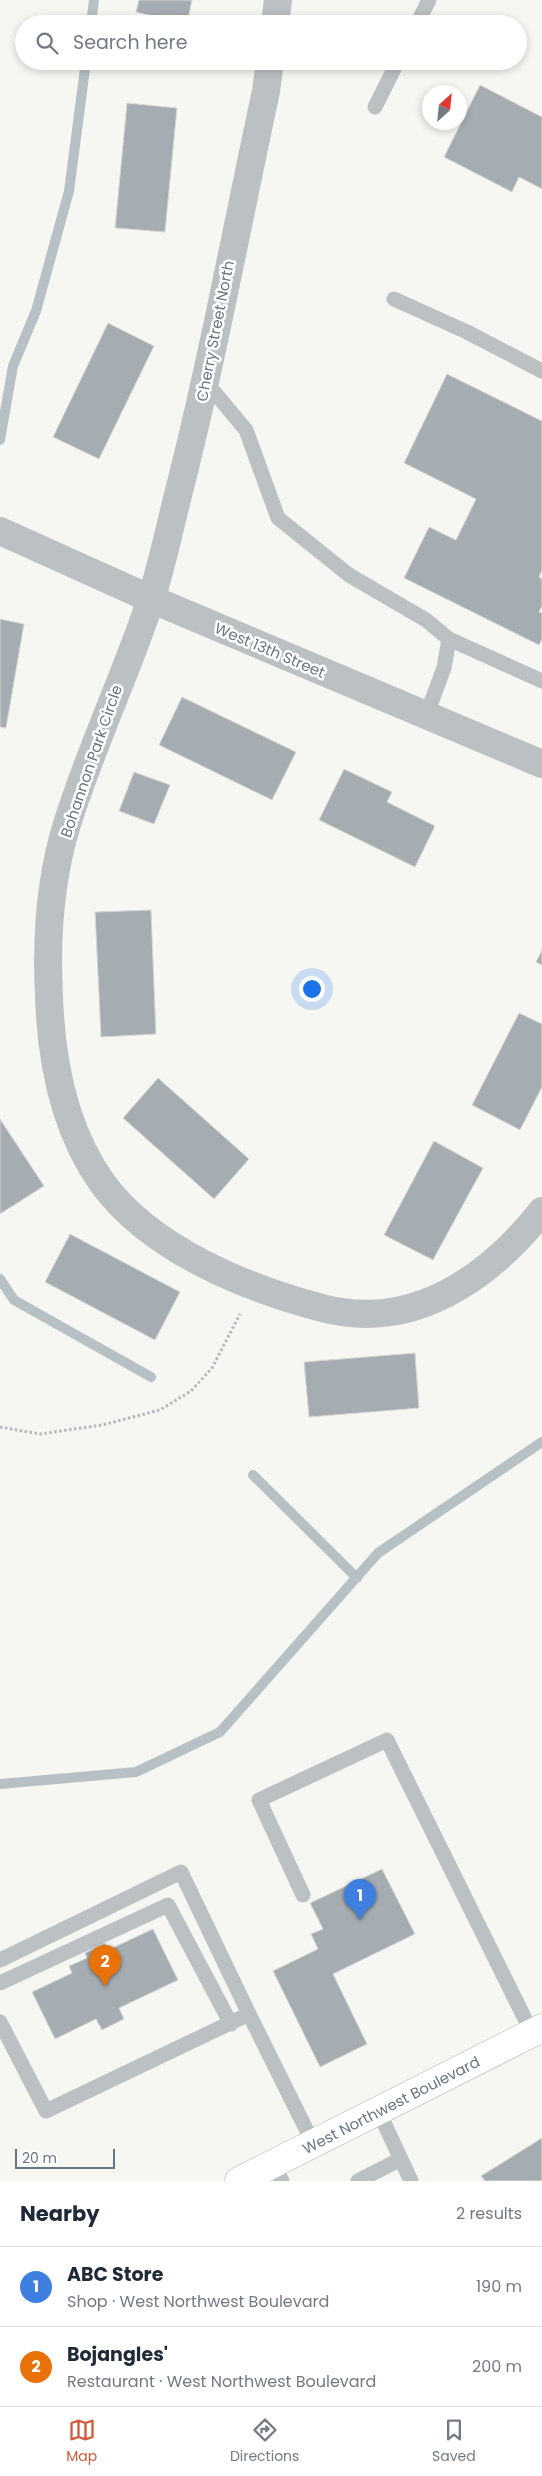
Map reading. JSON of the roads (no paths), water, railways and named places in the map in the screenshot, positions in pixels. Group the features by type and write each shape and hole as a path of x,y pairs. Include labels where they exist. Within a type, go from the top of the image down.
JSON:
{"main road":[{"name":"West Northwest Boulevard","path":"239,2181 278,2173 313,2143 379,2112 537,2030"}],"street":[{"path":"276,15 278,0"},
{"name":"Cherry Street North","path":"151,599 198,418 269,70"},
{"name":"West 13th Street","path":"0,531 151,599 542,764"},
{"name":"Bohannon Park Circle","path":"151,599 66,827 53,885 47,962 52,1041 59,1083 79,1143 102,1182 121,1205 156,1235 209,1267 254,1286 326,1310 372,1315 401,1312 428,1304 468,1280 506,1250 542,1211"}],"lane":[{"path":"422,15 429,0"},
{"path":"375,107 394,70"},
{"path":"394,299 467,332 542,371"},
{"path":"205,381 246,430 278,518 349,575 426,620 449,639 542,680"},
{"path":"426,716 444,668 449,639"},
{"path":"303,1895 259,1800 387,1740 537,2030"},
{"path":"0,1960 181,1872 313,2143"},
{"path":"0,1983 168,1905 231,2024"},
{"path":"0,2022 46,2111 249,2014"},
{"path":"379,2112 411,2181"},
{"path":"358,2181 401,2159"}],"waterway":[{"path":"92,15 94,0"},
{"path":"0,440 13,366 36,311 69,191 85,70"},
{"path":"0,1279 14,1300 151,1377"},
{"path":"0,1784 136,1772 220,1732 378,1553 542,1442"},
{"path":"253,1475 357,1578"}],"place":[{"name":"ABC Store","path":"360,1920"},
{"name":"Bojangles'","path":"105,1986"}]}
